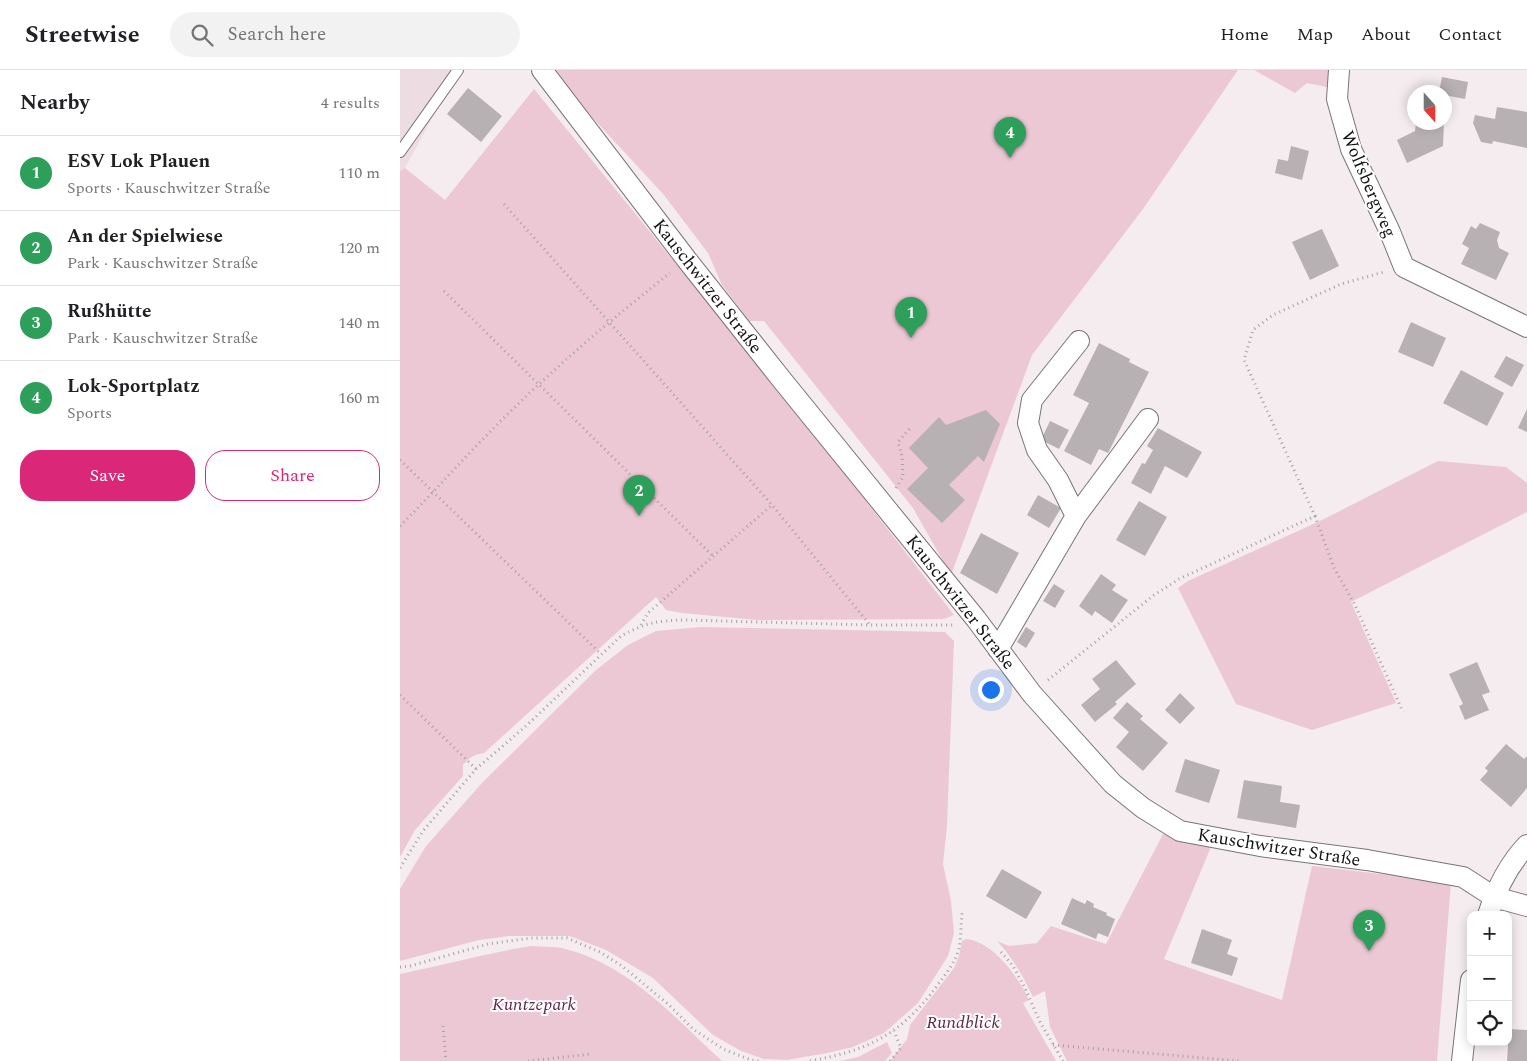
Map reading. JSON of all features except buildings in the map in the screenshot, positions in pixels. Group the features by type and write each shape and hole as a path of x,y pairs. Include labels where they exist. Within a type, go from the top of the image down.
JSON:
{"street":[{"name":"Kauschwitzer Straße","path":"542,70 687,260 976,619 1032,694 1113,784 1143,808 1180,831 1260,846 1367,860 1463,877 1491,906 1527,906"},
{"name":"Wolfsbergweg","path":"1339,70 1337,99 1351,149 1390,232 1404,267"},
{"path":"1404,267 1527,327"},
{"path":"1076,516 1058,480 1037,450 1028,423 1032,400 1079,341"},
{"path":"998,649 1076,516 1148,419"},
{"path":"1491,906 1520,853 1527,846"},
{"path":"1462,1061 1469,1001"}],"lane":[{"path":"400,152 458,70"}],"path":[{"path":"504,204 772,505 870,625"},
{"path":"400,526 482,440 539,385 609,322 687,260"},
{"path":"1403,712 1355,605 1334,568 1314,516 1244,360 1254,330 1273,315 1341,284 1404,267"},
{"path":"444,291 713,556"},
{"path":"885,506 903,477 902,456 898,442 912,426"},
{"path":"400,460 601,654"},
{"path":"641,626 648,613 772,505"},
{"path":"1032,694 1154,595 1173,583 1314,516"},
{"path":"400,868 423,831 476,768 558,697 621,636 641,626 659,621 685,620 870,625 964,625"},
{"path":"400,695 476,768"},
{"path":"810,1061 851,1052 872,1043 894,1031 916,1012 948,969 959,950 962,913"},
{"path":"400,967 410,966 488,944 531,938 568,938 600,952 622,966 668,1004 693,1030 724,1049 751,1060 759,1061"},
{"path":"1001,952 1013,966 1040,1022 1063,1061"},
{"path":"443,1026 446,1061"},
{"path":"890,1061 901,1048 894,1031"},
{"path":"1053,1045 1239,1061"},
{"path":"528,1061 591,1054"}],"shaded area":[{"path":"400,70 465,70 436,111 405,168 400,171"}],"green space":[{"path":"556,70 1238,70 1143,209 1032,355 951,575 913,508 764,321 749,321 722,285 708,253 664,195 566,89"},
{"path":"1254,70 1335,70 1332,88 1307,83 1295,93"},
{"path":"534,89 815,435 954,615 944,619 757,620 666,610 656,597 484,753 474,756 465,762 463,765 463,776 415,830 400,857 400,171 405,168 445,200"},
{"path":"1438,461 1506,467 1527,483 1527,512 1351,602 1396,703 1312,730 1236,704 1178,588 1188,581 1322,520"},
{"path":"701,627 945,632 954,641 947,826 943,864 951,901 954,933 948,956 918,1003 884,1033 853,1047 787,1060 764,1059 741,1051 713,1035 653,978 606,950 570,936 509,936 479,940 400,961 400,889 426,846 482,783 596,670 628,645 656,631"},
{"path":"1163,834 1211,847 1164,959 1282,1000 1312,866 1451,882 1437,1061 1067,1061 1050,1027 1045,991 1033,997 1017,967 997,941 1009,946 1037,943 1051,926 1106,944"},
{"name":"Rundblick","path":"966,939 986,947 1012,971 1029,1000 1023,1003 1056,1061 890,1061 907,1039 910,1025 954,968 962,941"},
{"name":"Kuntzepark","path":"531,946 565,949 591,958 613,969 652,996 722,1061 400,1061 400,974"},
{"path":"887,1042 892,1053 885,1061 840,1061 858,1057"}],"place":[{"name":"Lok-Sportplatz","path":"1010,158"},
{"name":"ESV Lok Plauen","path":"911,338"},
{"name":"An der Spielwiese","path":"639,516"},
{"name":"Rußhütte","path":"1369,951"}]}
